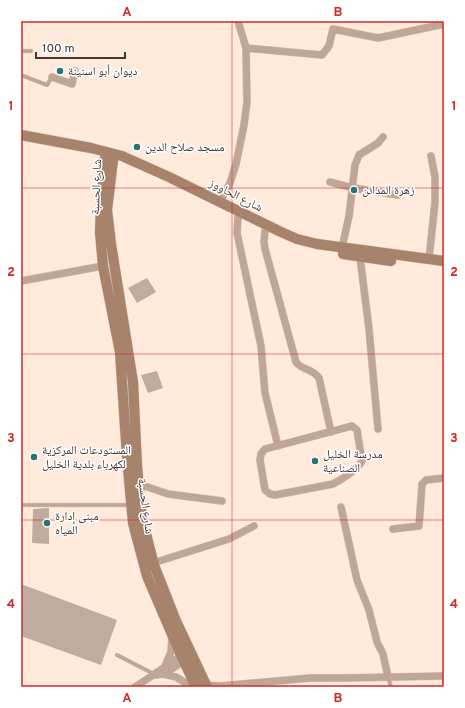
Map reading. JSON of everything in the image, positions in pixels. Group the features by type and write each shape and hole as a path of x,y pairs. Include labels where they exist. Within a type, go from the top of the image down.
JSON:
{"main road":[{"name":"شارع الحاووز","path":"21,135 109,157 146,172 265,231 293,243 360,257 444,266"},
{"name":"شارع الحاووز","path":"21,141 109,157 122,156 144,165 297,239 342,248 444,261"},
{"name":"شارع الحسبة","path":"109,157 100,219 103,266 120,352 133,523 147,576 172,635 203,686"},
{"name":"شارع الحسبة","path":"109,157 107,210 133,382 142,518 153,563 176,621 185,657"}],"street":[{"path":"220,202 230,183 244,125 247,102 246,48 238,21"},
{"path":"246,48 322,55 330,46 334,29 378,38 444,24"},
{"path":"52,77 72,84 75,71"},
{"path":"342,248 353,188 355,165 359,155 378,143 383,137"},
{"path":"429,259 435,202 435,177 431,156"},
{"path":"330,182 353,188 398,195"},
{"path":"238,217 237,233 261,346 264,393 278,446"},
{"path":"265,231 265,248 296,362 299,366 314,372 319,378 331,432"},
{"path":"360,257 369,329 378,429"},
{"path":"21,280 103,266"},
{"path":"349,427 356,428 362,458 360,465 341,480 333,484 277,495 268,493 264,488 261,456 265,449 331,432 349,427"},
{"path":"393,529 419,526 422,484 426,480 444,478"},
{"path":"139,484 168,494 222,501"},
{"path":"341,507 357,580 369,610 377,642 383,654 388,677"},
{"path":"153,563 229,539 254,526"},
{"path":"164,671 171,652 172,635"},
{"path":"135,687 164,671 185,657"},
{"path":"164,671 192,687"},
{"path":"203,686 220,686 310,678 444,676"}],"lane":[{"path":"21,51 31,51"},
{"path":"21,75 47,85 52,77"},
{"path":"21,506 131,505"},
{"path":"117,655 155,675"},
{"path":"444,676 444,682"},
{"path":"388,677 391,687"}],"building":[{"path":"147,278 156,292 137,303 128,288"},
{"path":"157,371 163,388 148,393 141,375"},
{"path":"49,508 49,544 32,543 33,509"},
{"path":"21,584 117,620 101,665 21,636"}],"place":[{"name":"ديوان أبو اسنينة","path":"60,71"},
{"name":"مسجد صلاح الدين","path":"137,147"},
{"name":"زهرة المدائن","path":"354,190"},
{"name":"المستودعات المركزية لكهرباء بلدية الخليل","path":"34,457"},
{"name":"مدرسة الخليل الصناعية","path":"315,461"},
{"name":"مبنى إدارة المياه","path":"47,523"}]}
